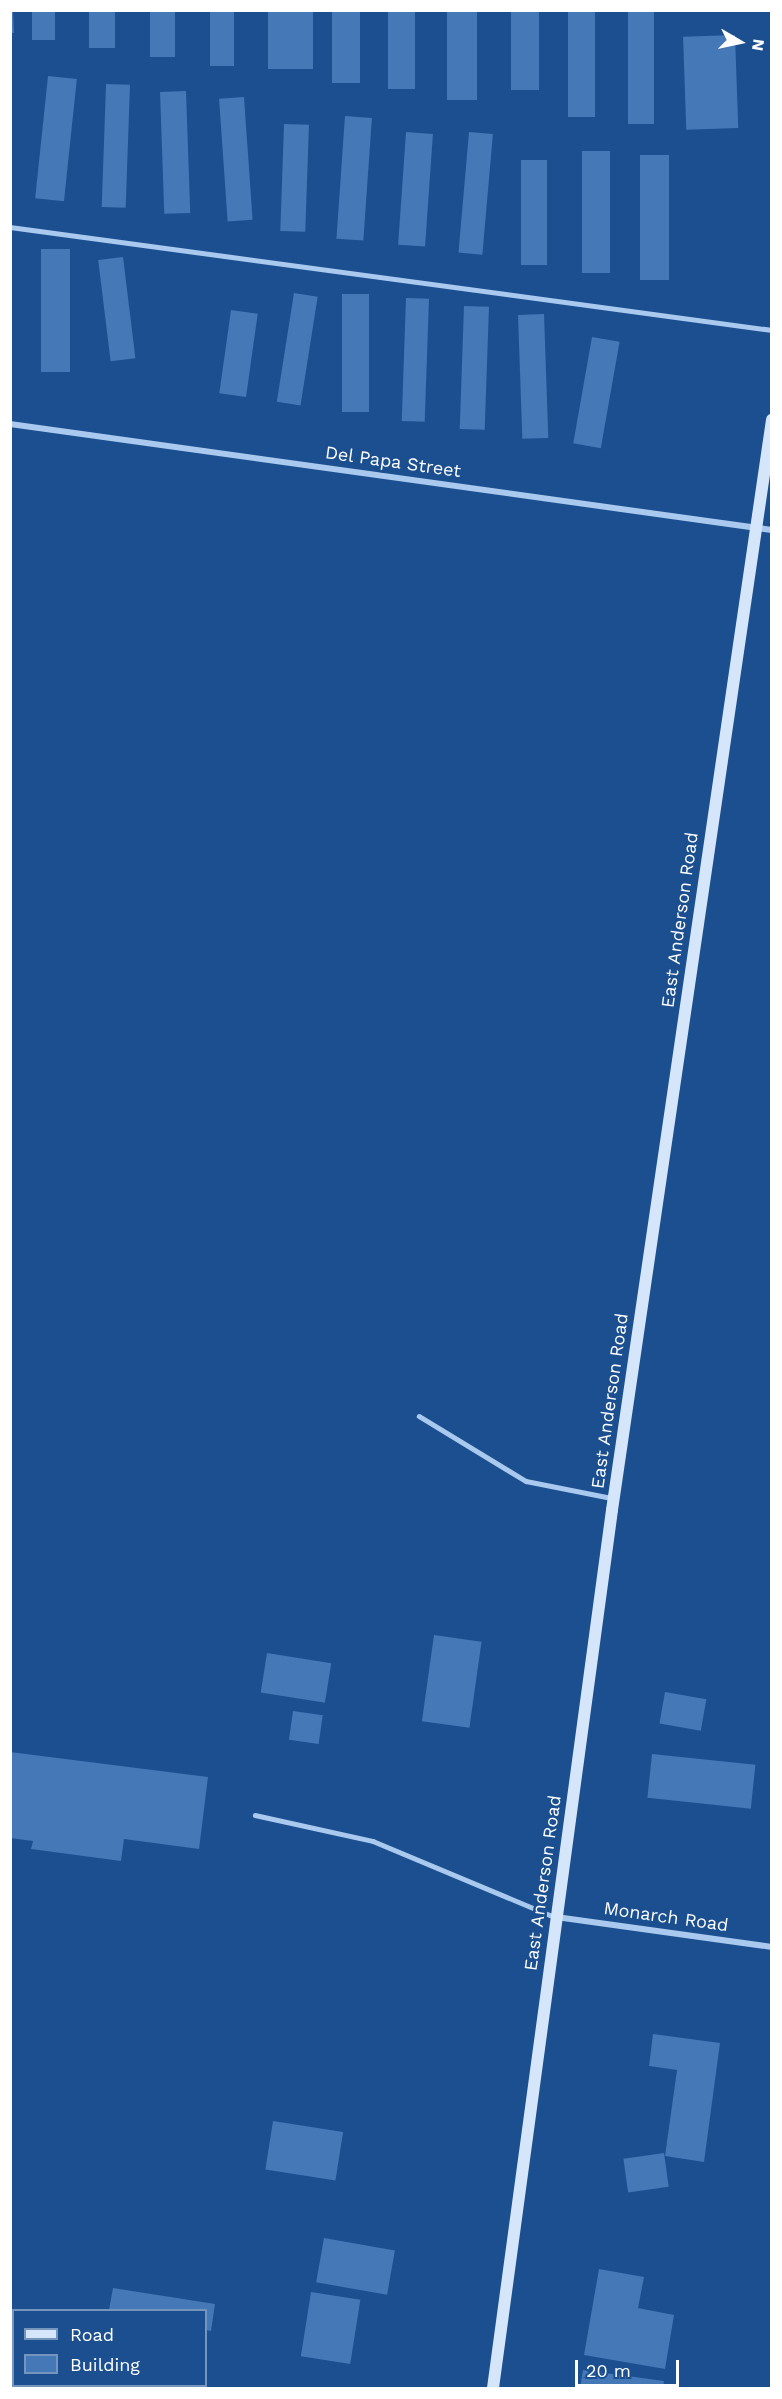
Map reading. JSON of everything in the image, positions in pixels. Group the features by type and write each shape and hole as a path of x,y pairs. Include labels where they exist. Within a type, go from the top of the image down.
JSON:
{"street":[{"name":"East Anderson Road","path":"493,2388 614,1499 771,420"},
{"name":"Del Papa Street","path":"10,424 771,530"},
{"name":"Monarch Road","path":"556,1917 771,1947"}],"lane":[{"path":"10,226 771,330"},
{"path":"419,1416 526,1481 614,1499"},
{"path":"255,1815 373,1840 556,1917"}],"building":[{"path":"10,10 13,10 14,33 10,33"},
{"path":"32,10 55,10 55,40 32,40"},
{"path":"89,10 115,10 115,48 89,48"},
{"path":"150,10 175,10 175,57 150,57"},
{"path":"210,10 234,10 234,66 210,66"},
{"path":"268,10 313,10 313,69 268,69"},
{"path":"332,10 360,10 360,83 332,83"},
{"path":"388,10 415,10 415,89 388,89"},
{"path":"447,10 477,10 477,100 447,100"},
{"path":"511,10 539,10 539,90 511,90"},
{"path":"568,10 595,10 595,117 568,117"},
{"path":"628,10 654,10 654,124 628,124"},
{"path":"735,35 738,128 686,130 683,37"},
{"path":"48,76 77,79 64,201 35,198"},
{"path":"106,84 130,85 126,208 102,207"},
{"path":"186,91 190,213 164,214 160,92"},
{"path":"244,97 253,220 228,221 219,99"},
{"path":"345,116 372,118 363,241 336,239"},
{"path":"284,124 309,125 305,232 280,231"},
{"path":"406,132 433,134 425,247 398,245"},
{"path":"469,132 493,134 482,255 458,253"},
{"path":"582,151 610,151 610,273 582,273"},
{"path":"640,155 669,155 669,280 640,280"},
{"path":"521,160 547,160 547,265 521,265"},
{"path":"41,249 70,249 70,372 41,372"},
{"path":"123,257 135,358 111,361 98,260"},
{"path":"294,293 318,297 300,405 277,402"},
{"path":"342,294 369,294 369,412 342,412"},
{"path":"406,298 429,299 425,422 402,421"},
{"path":"464,306 489,307 485,430 460,429"},
{"path":"231,310 258,314 246,397 219,393"},
{"path":"544,314 548,438 522,439 518,315"},
{"path":"592,337 620,342 601,448 573,443"},
{"path":"434,1635 482,1642 469,1728 422,1721"},
{"path":"267,1653 331,1663 325,1703 261,1693"},
{"path":"665,1692 706,1699 701,1731 659,1724"},
{"path":"293,1711 323,1715 319,1744 289,1740"},
{"path":"10,1752 208,1777 199,1849 124,1839 121,1861 31,1849 33,1841 10,1838"},
{"path":"652,1754 755,1765 751,1809 647,1798"},
{"path":"653,2034 720,2043 704,2162 665,2156 677,2070 649,2066"},
{"path":"273,2121 343,2132 335,2181 265,2169"},
{"path":"664,2153 669,2187 628,2192 623,2159"},
{"path":"324,2238 395,2251 387,2295 316,2282"},
{"path":"599,2269 644,2277 638,2308 674,2315 665,2369 584,2355"},
{"path":"113,2288 215,2304 211,2331 207,2330 207,2309 109,2309"},
{"path":"311,2292 360,2300 350,2364 301,2356"},
{"path":"583,2370 664,2381 663,2388 580,2388"}]}
